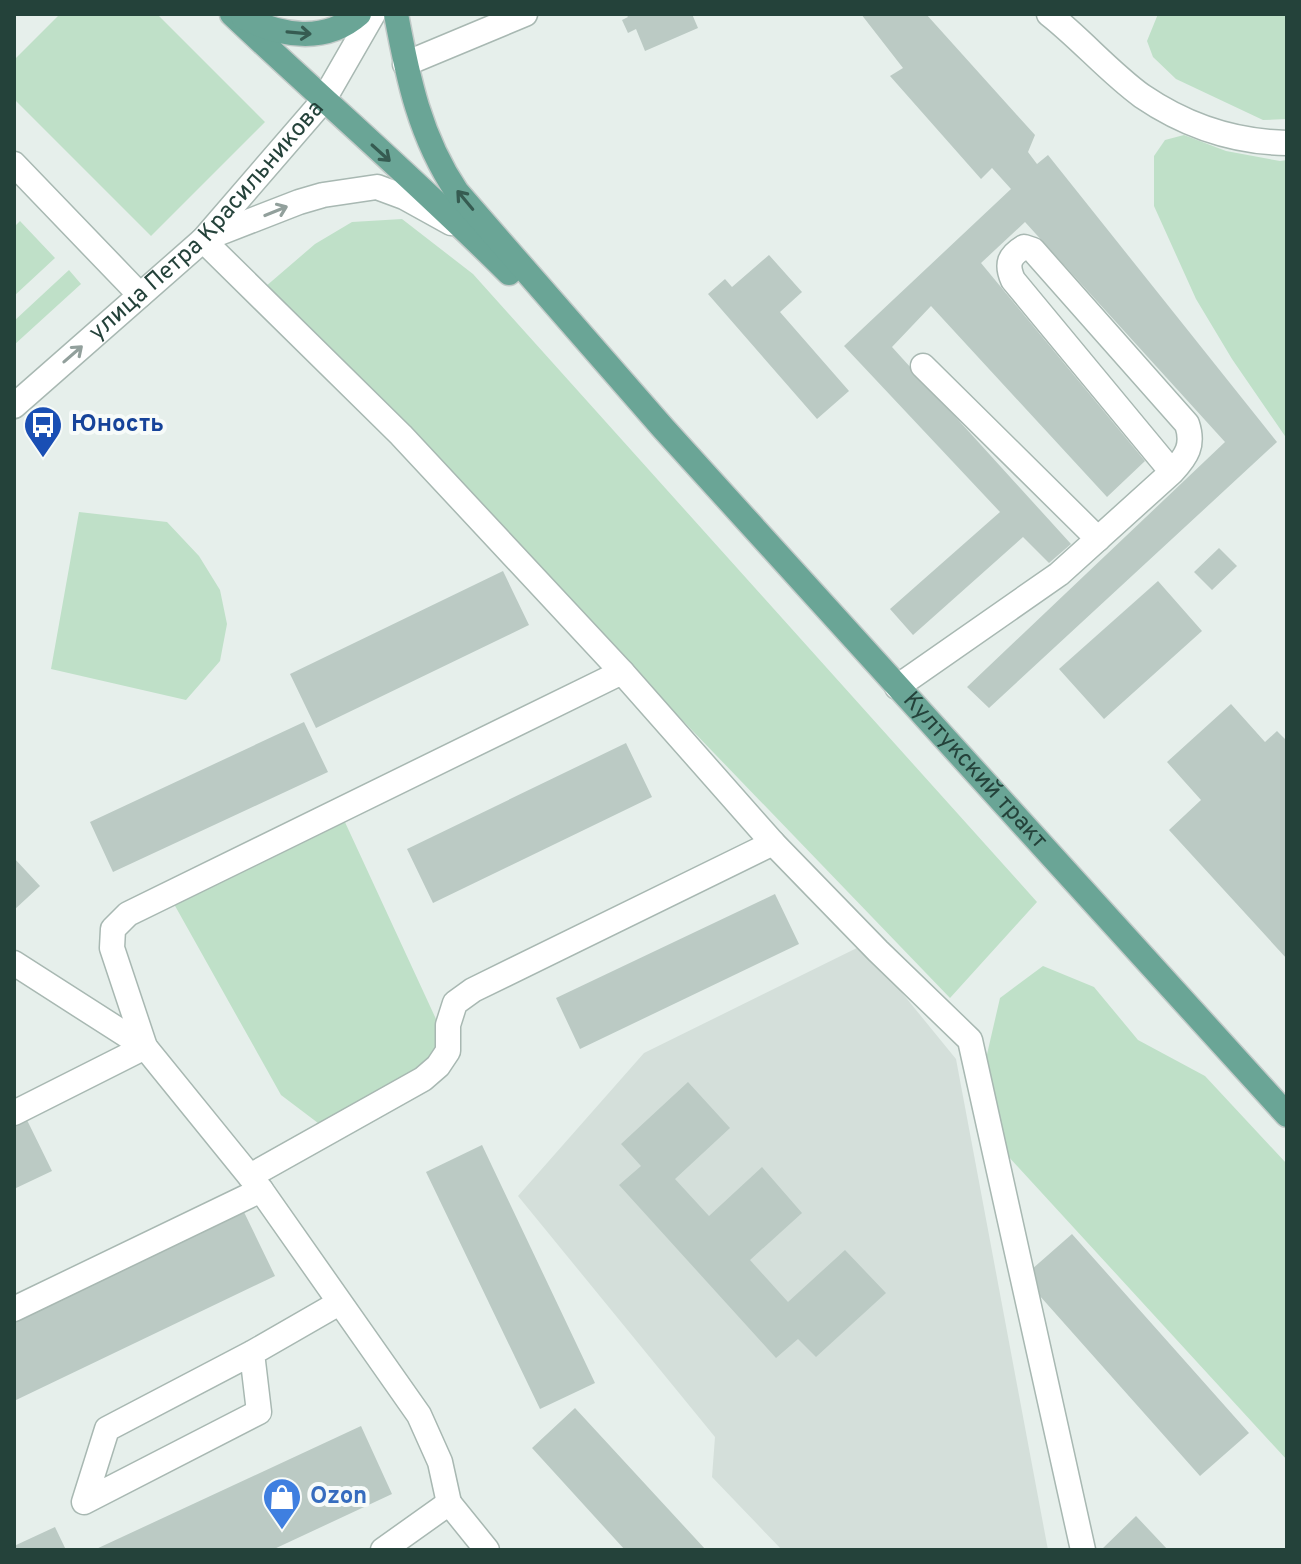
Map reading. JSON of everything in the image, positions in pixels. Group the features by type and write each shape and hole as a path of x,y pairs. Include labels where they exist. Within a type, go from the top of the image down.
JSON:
{"main road":[{"path":"235,14 273,29 311,35 339,27 359,14"},
{"path":"235,14 323,101 467,231 663,428"},
{"path":"396,14 405,64 432,151 457,192 663,428"},
{"name":"Култукский тракт","path":"663,428 1287,1115"}],"street":[{"name":"улица Петра Красильникова","path":"14,406 203,240 323,101 373,14"},
{"path":"405,64 525,14"},
{"path":"1049,14 1141,95 1177,117 1210,131 1244,140 1287,143"},
{"path":"14,164 140,295"},
{"path":"467,231 404,197 377,187 299,202 203,240 401,435 622,672 773,843 970,1040 1083,1550"},
{"path":"897,687 1059,574 1172,472 1190,448 1191,436 1187,424 1033,250 1024,247 1009,260 1008,268 1013,280 1172,472"},
{"path":"923,366 1098,539"},
{"path":"145,1047 112,948 113,929 128,914 622,672"},
{"path":"14,1309 255,1183 423,1079 438,1066 448,1051 448,1025 455,1003 473,990 773,843"},
{"path":"14,963 145,1047 255,1183 419,1415 440,1462 449,1503 487,1550"},
{"path":"14,1113 145,1047"},
{"path":"252,1353 259,1412 84,1502 107,1429 252,1353 339,1303"},
{"path":"383,1550 449,1503"}],"shaded area":[{"path":"863,945 956,1059 1048,1550 782,1550 712,1477 715,1437 518,1196 644,1053"}],"green space":[{"path":"60,14 157,14 265,122 151,236 14,99 14,60"},
{"path":"1158,14 1287,14 1287,119 1263,120 1176,79 1153,57 1147,41"},
{"path":"1184,135 1226,151 1287,160 1287,439 1232,359 1196,299 1154,206 1154,156 1165,140"},
{"path":"402,219 473,274 1037,902 950,998 265,287 315,244 352,222"},
{"path":"20,221 55,258 14,296 14,227"},
{"path":"69,270 81,284 14,345 14,321"},
{"path":"79,512 167,522 199,556 220,590 227,624 220,661 186,700 51,669"},
{"path":"344,820 442,1032 429,1067 318,1123 281,1095 174,904"},
{"path":"1043,966 1094,987 1138,1040 1205,1076 1287,1164 1287,1460 1007,1155 985,1063 1000,998"}],"building":[{"path":"626,14 692,14 698,28 645,51 636,29 628,33 622,20 628,17"},
{"path":"861,14 926,14 1035,135 1028,152 1037,164 1048,155 1277,442 989,708 967,687 1225,442 1025,222 981,263 1145,461 1107,497 931,306 892,347 1071,544 1049,563 1023,537 913,635 890,609 1000,512 844,346 1011,189 992,168 981,179 890,76 903,68"},
{"path":"769,255 802,292 780,312 849,391 817,419 708,294 725,279 732,287"},
{"path":"1219,548 1237,566 1212,590 1194,572"},
{"path":"503,571 529,625 316,728 290,674"},
{"path":"1158,581 1202,631 1104,719 1059,669"},
{"path":"1231,704 1265,742 1277,731 1287,741 1287,959 1169,830 1201,800 1167,762"},
{"path":"304,722 328,772 113,872 90,822"},
{"path":"626,743 652,797 433,903 407,849"},
{"path":"14,858 40,886 14,910"},
{"path":"775,894 799,944 580,1049 556,998"},
{"path":"688,1082 730,1128 675,1179 709,1216 762,1167 802,1213 750,1260 788,1302 845,1250 886,1293 816,1357 798,1339 776,1358 619,1185 641,1166 621,1144"},
{"path":"26,1118 52,1171 14,1189 14,1123"},
{"path":"482,1145 595,1383 540,1409 426,1172"},
{"path":"243,1210 275,1276 14,1401 14,1320"},
{"path":"1072,1234 1249,1433 1200,1476 1023,1277"},
{"path":"575,1408 706,1550 625,1550 532,1448"},
{"path":"361,1426 392,1494 272,1550 94,1550"},
{"path":"1136,1516 1168,1550 1101,1550"},
{"path":"55,1527 66,1550 14,1550 14,1546"}],"place":[{"name":"Юность","path":"43,459"},
{"name":"Ozon","path":"282,1531"}]}
